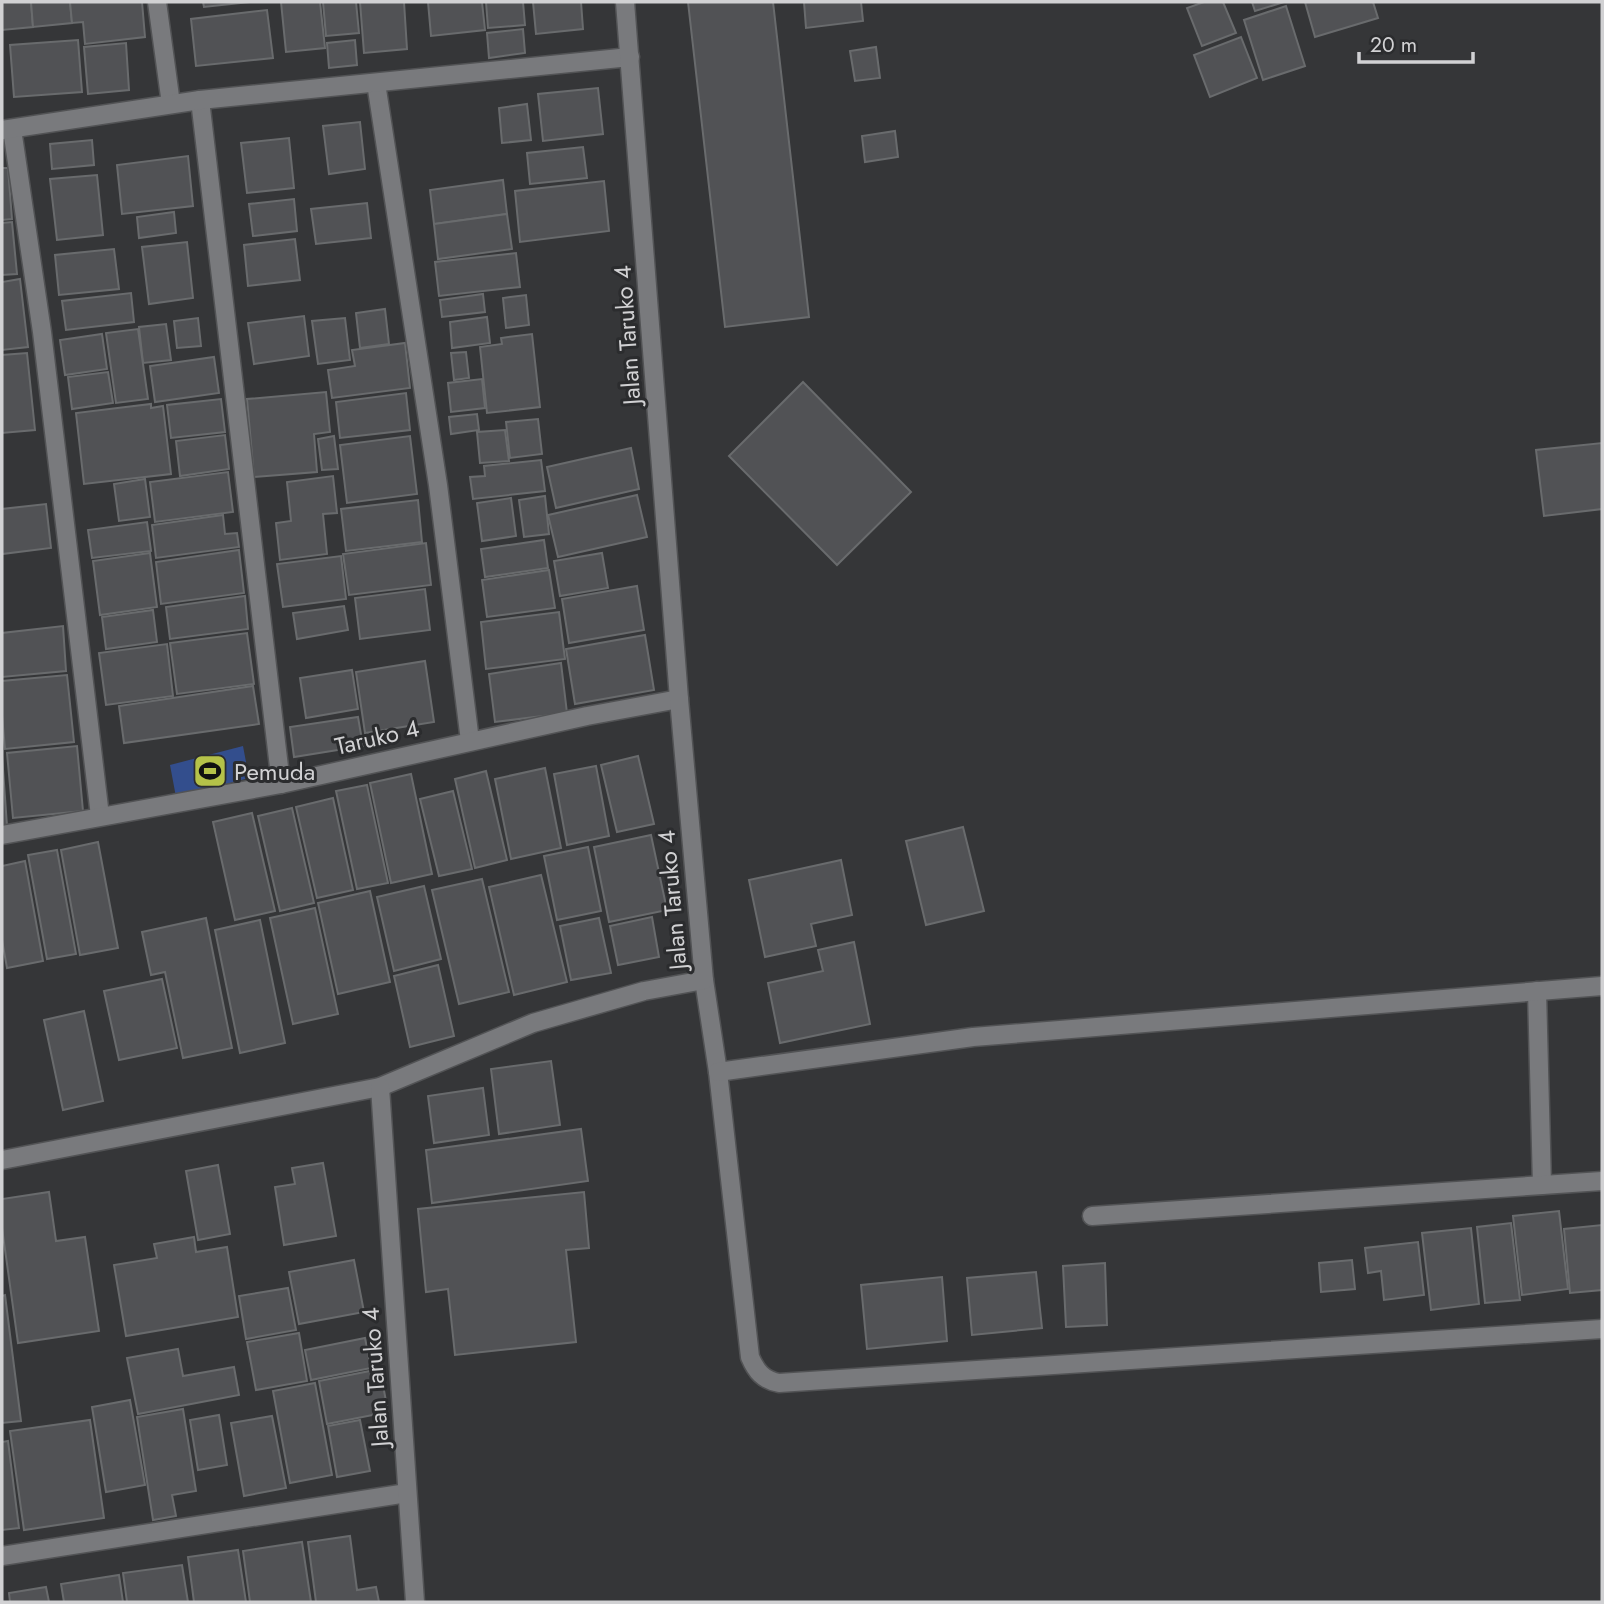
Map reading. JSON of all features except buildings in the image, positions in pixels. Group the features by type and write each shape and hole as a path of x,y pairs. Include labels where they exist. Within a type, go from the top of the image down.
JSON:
{"street":[{"path":"157,2 171,104"},
{"name":"Jalan Taruko 4","path":"415,1602 380,1087 533,1023 644,991 704,980 679,699 625,2"},
{"path":"100,816 43,332 7,129 200,100 630,57"},
{"path":"376,83 438,485 470,741"},
{"path":"200,100 281,784"},
{"name":"Taruko 4","path":"2,835 281,784 587,716 679,699"},
{"path":"704,980 718,1072 750,1357 762,1376 771,1382 1602,1329"},
{"path":"718,1072 973,1037 1602,986"},
{"path":"1537,991 1542,1185"},
{"path":"2,1160 380,1087"},
{"path":"1092,1216 1602,1181"},
{"path":"2,1556 407,1493"}],"shaded area":[{"name":"Pemuda","path":"243,746 249,778 176,797 170,765"}],"place":[{"name":"Pemuda","path":"210,771"}]}
